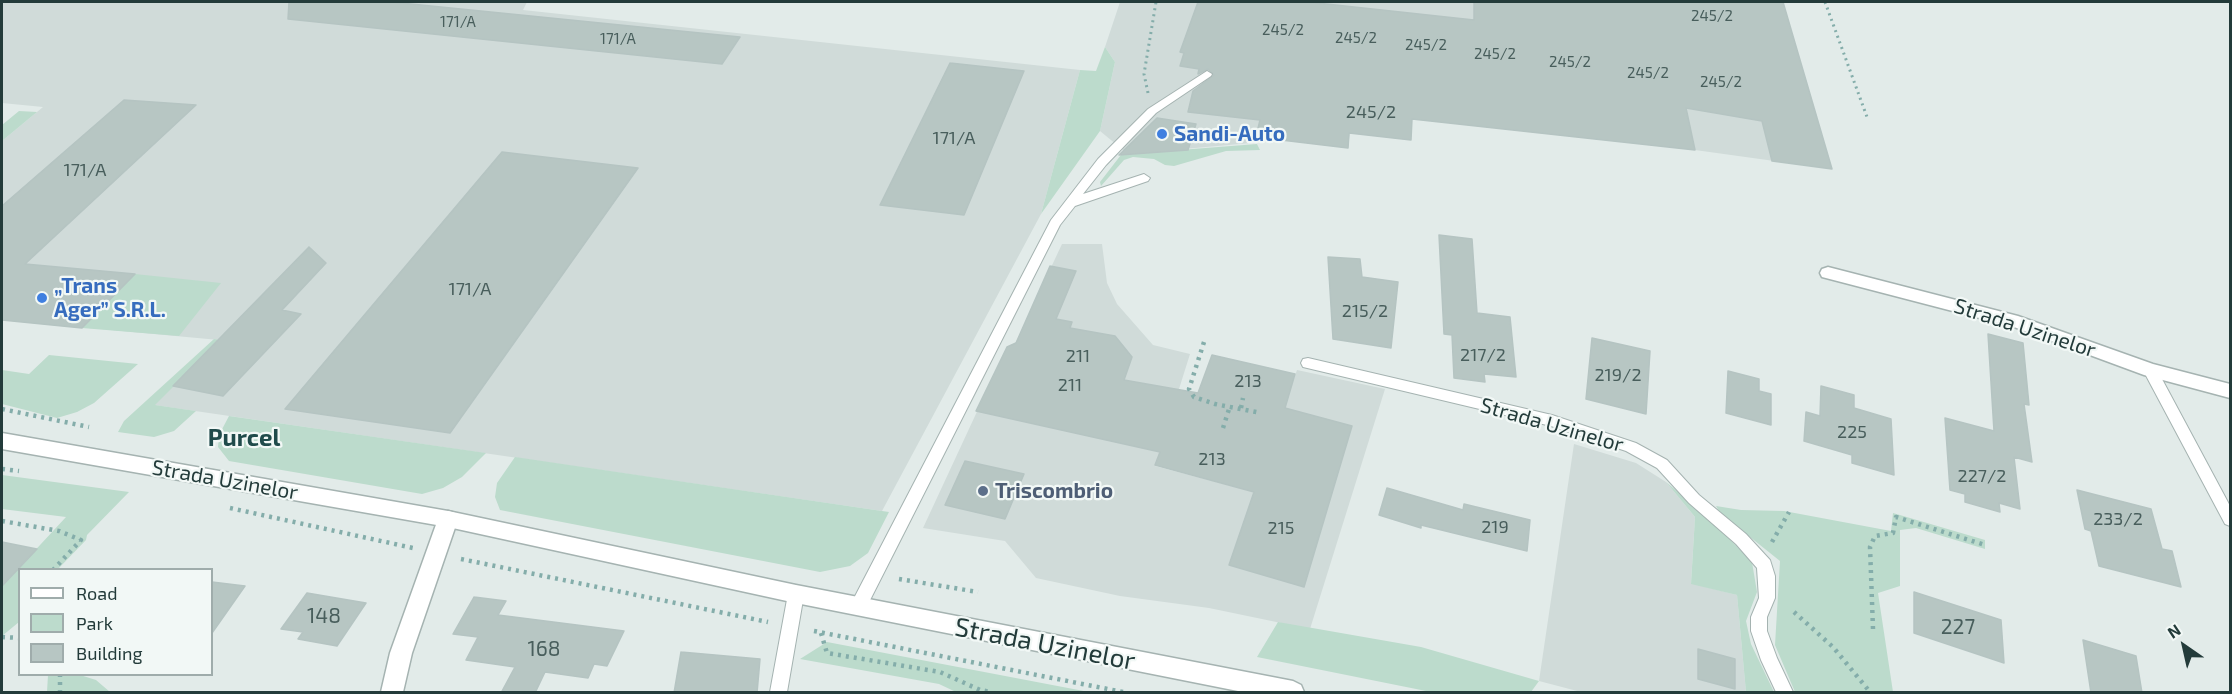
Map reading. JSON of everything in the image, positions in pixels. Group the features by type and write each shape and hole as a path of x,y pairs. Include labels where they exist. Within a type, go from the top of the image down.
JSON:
{"street":[{"name":"Strada Uzinelor","path":"1828,273 2018,322 2150,370 2230,391"},
{"name":"Strada Uzinelor","path":"2,441 448,519 858,607 1293,693"},
{"path":"392,693 401,653 448,519"}],"lane":[{"path":"858,607 1055,223 1102,162 1152,111 1207,74"},
{"path":"1070,203 1144,178"},
{"name":"Strada Uzinelor","path":"1308,363 1552,421 1631,447 1662,464 1694,499 1741,539 1764,565"},
{"path":"2150,370 2230,520"},
{"path":"1764,565 1767,576 1767,598 1759,617 1759,631 1769,660 1785,693"},
{"path":"778,693 796,594"}],"path":[{"path":"1152,111 1144,74 1156,2"},
{"path":"1825,2 1867,117"},
{"path":"1204,342 1189,389 1194,397 1261,413"},
{"path":"1241,408 1244,398"},
{"path":"1223,428 1230,406"},
{"path":"2,409 89,427"},
{"path":"2,469 22,471"},
{"path":"218,505 436,554 1124,693"},
{"path":"1764,565 1772,543 1789,512"},
{"path":"1873,629 1870,547 1875,536 1893,533 1896,517 1985,545"},
{"path":"2,522 59,531 81,540 55,568"},
{"path":"875,575 978,592"},
{"path":"1794,612 1833,647 1870,693"},
{"path":"821,633 827,653 940,672 991,693"},
{"path":"2,637 18,638"},
{"path":"60,676 60,693"}],"shaded area":[{"path":"2,2 527,2 523,10 1080,70 1041,214 882,511 154,405 219,340 2,320 2,141 43,107 2,103"},
{"path":"1120,2 1783,2 1832,169 1695,150 1412,119 1411,140 1350,133 1348,148 1284,140 1128,154 1100,131 1115,62 1105,47"},
{"path":"1062,244 1102,244 1107,283 1117,304 1153,345 1190,354 1179,389 1175,415 1155,466 1254,492 1297,370 1385,389 1310,629 1209,608 1120,596 1036,578 1005,541 923,528 1007,347 1016,342"},
{"path":"1574,444 1636,463 1666,482 1695,517 1691,583 1737,595 1746,692 1581,692 1539,681"}],"green space":[{"path":"1105,47 1115,62 1100,131 1041,214 1080,70 1096,71"},
{"path":"19,111 37,112 2,141 2,125"},
{"path":"1257,144 1260,150 1226,151 1174,166 1165,165 1154,159 1133,157 1124,160 1101,186 1100,182 1124,151 1128,154"},
{"path":"135,274 221,283 179,336 82,328"},
{"path":"214,339 220,340 155,405 196,411 174,431 154,437 118,432 124,421"},
{"path":"49,355 138,364 94,403 77,412 57,418 2,404 2,370 29,374"},
{"path":"229,416 486,453 462,477 443,488 422,494 229,461 218,447 219,435"},
{"path":"515,457 889,512 868,553 850,566 820,572 500,510 495,497 497,483"},
{"path":"2,475 129,492 59,568 19,568 66,517 2,509"},
{"path":"1666,482 1709,518 1752,562 1757,592 1746,621 1751,644 1774,692 1746,692 1737,595 1691,584 1695,517"},
{"path":"1716,506 1741,510 1784,511 1891,531 1893,513 1985,540 1985,549 1916,528 1900,530 1900,586 1878,593 1893,692 1795,692 1775,645 1780,561 1720,513"},
{"path":"18,569 18,623 2,636 2,586"},
{"path":"1278,622 1421,647 1539,681 1531,692 1431,692 1257,657"},
{"path":"827,642 1089,692 956,692 939,684 800,659"},
{"path":"48,676 83,676 96,680 110,692 47,692"}],"building":[{"path":"289,2 391,2 740,37 722,64 288,19"},
{"path":"1198,2 1308,2 1474,20 1474,2 1783,2 1832,169 1772,161 1762,121 1686,108 1695,150 1412,119 1411,140 1349,133 1348,148 1256,137 1260,120 1188,112 1193,91 1214,75 1208,69 1198,74 1199,69 1180,66 1184,53 1180,52"},
{"path":"950,63 1024,71 964,215 880,205"},
{"path":"124,100 196,105 25,264 135,274 82,328 2,320 2,206"},
{"path":"1157,118 1196,124 1188,150 1119,155"},
{"path":"502,152 638,168 450,433 285,409"},
{"path":"1439,235 1472,239 1477,313 1510,317 1516,377 1484,374 1485,382 1454,378 1452,335 1444,334"},
{"path":"309,247 326,263 282,310 301,314 223,396 173,386"},
{"path":"1328,257 1360,259 1362,277 1398,282 1391,348 1333,339"},
{"path":"1050,266 1076,271 1056,319 1072,322 1070,328 1115,336 1132,357 1124,380 1198,393 1212,355 1295,374 1285,408 1352,426 1304,587 1229,565 1254,492 1155,465 1160,452 976,411 1007,347 1016,343"},
{"path":"1988,334 2023,343 2029,405 2024,404 2032,462 2014,457 2020,509 1999,503 2000,512 1965,502 1965,494 1950,490 1945,418 1994,431"},
{"path":"1592,338 1650,351 1646,414 1586,399"},
{"path":"1728,371 1759,379 1759,391 1771,394 1771,425 1726,413"},
{"path":"1821,386 1854,395 1854,408 1891,419 1894,475 1852,463 1852,455 1804,441 1806,412 1820,416"},
{"path":"965,461 1024,474 1005,519 945,505"},
{"path":"1387,488 1463,510 1464,504 1530,520 1527,551 1421,525 1421,528 1379,515"},
{"path":"2077,490 2151,509 2162,549 2172,551 2181,587 2099,566 2091,531 2085,529"},
{"path":"2,542 37,549 18,568 2,586"},
{"path":"213,582 245,586 213,632"},
{"path":"1914,592 2001,620 2004,663 1914,633"},
{"path":"307,593 366,603 337,646 298,639 303,632 281,629"},
{"path":"474,597 506,601 498,615 624,631 607,666 594,664 588,678 545,672 535,693 501,693 515,667 466,660 478,637 453,634"},
{"path":"2083,640 2136,656 2142,693 2091,693"},
{"path":"1698,649 1735,659 1735,689 1698,679"},
{"path":"681,652 760,659 757,693 674,693"}],"place":[{"name":"Sandi-Auto","path":"1162,134"},
{"name":"„Trans Ager” S.R.L.","path":"42,298"},
{"name":"Triscombrio","path":"983,491"}],"district":[{"name":"Purcel","path":"244,438"}]}
